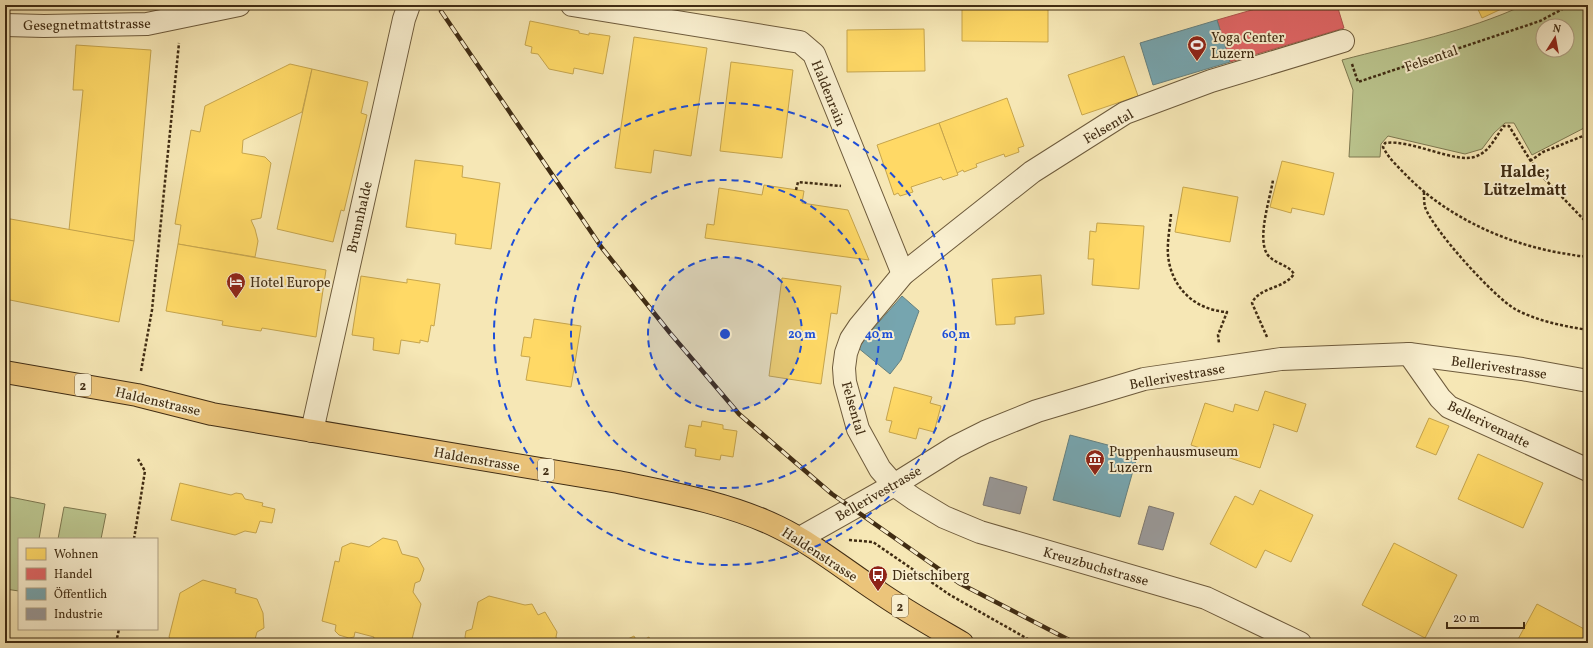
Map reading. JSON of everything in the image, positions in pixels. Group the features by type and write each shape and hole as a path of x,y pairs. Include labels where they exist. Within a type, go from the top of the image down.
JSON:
{"main road":[{"name":"Haldenstrasse","path":"5,372 137,395 212,414 618,482 664,491 754,516 800,538 878,592 962,643"}],"street":[{"name":"Gesegnetmattstrasse","path":"5,24 44,26 147,24 239,5"},
{"name":"Brunnhalde","path":"312,431 404,19 409,5"},
{"name":"Haldenrain","path":"572,5 800,42 814,54 903,274"},
{"name":"Felsental","path":"894,485 880,469 858,429 845,382 844,368 846,353 851,339 859,327 903,274 1032,172 1125,113 1211,81 1343,41"},
{"name":"Bellerivestrasse","path":"800,538 894,485 955,447 985,432 1037,411 1144,379 1282,359 1409,354 1522,369 1588,381"},
{"name":"Bellerivematte","path":"1409,354 1440,398 1449,407 1588,470"},
{"name":"Kreuzbuchstrasse","path":"894,485 944,517 962,525 1206,598 1300,643"}],"path":[{"name":"Felsental","path":"1343,41 1358,82 1540,20 1570,5"},
{"path":"141,372 152,310 180,35"},
{"path":"1588,224 1537,171 1509,126 1504,126 1488,148 1477,156 1466,158 1396,142 1386,143 1383,147 1386,154 1424,192 1447,208 1488,231 1541,250 1588,256"},
{"path":"1530,161 1543,152 1588,134"},
{"path":"1268,343 1252,303 1258,295 1289,281 1294,274 1291,270 1267,254 1264,243 1263,232 1273,180"},
{"path":"796,190 798,182 868,188"},
{"path":"1424,192 1425,206 1431,220 1493,291 1514,308 1537,319 1588,330"},
{"path":"1171,214 1168,254 1172,275 1177,286 1198,304 1203,307 1227,312 1218,335 1220,347"},
{"path":"134,538 145,472 138,459"},
{"path":"844,540 873,542 950,595 1035,643"},
{"path":"116,643 119,630"}],"green space":[{"path":"1524,5 1588,5 1588,126 1532,155 1514,123 1505,123 1494,133 1482,149 1465,154 1388,136 1381,144 1380,157 1349,157 1353,90 1342,60 1434,37 1480,23"},
{"path":"5,496 45,504 39,538 18,538 18,591 5,589"},
{"path":"64,507 106,514 101,538 58,538"}],"building: Wohnen":[{"path":"962,5 1048,5 1048,42 962,41"},
{"path":"1476,5 1510,5 1482,18"},
{"path":"530,21 579,31 579,33 589,35 589,33 610,36 603,74 574,68 573,74 549,69 538,54 531,53 532,47 525,45"},
{"path":"924,29 925,71 847,72 847,30"},
{"path":"634,37 707,48 691,156 654,150 651,173 615,168"},
{"path":"76,45 151,50 134,241 69,230 83,90 73,90"},
{"path":"1124,56 1138,96 1082,115 1068,75"},
{"path":"731,62 793,70 782,158 720,151"},
{"path":"290,64 312,69 302,112 243,140 242,153 265,157 271,163 261,218 251,220 258,241 255,257 178,244 181,225 175,224 191,130 200,132 205,106"},
{"path":"312,69 368,82 361,113 367,115 344,211 341,210 333,242 277,229"},
{"path":"1007,98 1024,146 1018,148 1019,152 1005,157 1004,154 976,164 977,167 957,173 939,123"},
{"path":"939,123 958,175 943,180 941,177 911,187 913,192 900,196 898,193 894,195 877,145"},
{"path":"415,160 463,166 462,177 500,183 491,249 455,244 456,234 406,227"},
{"path":"1282,161 1334,173 1324,215 1292,208 1291,213 1270,207"},
{"path":"764,185 804,191 802,203 848,210 869,260 705,238 707,224 714,225 719,188 762,195"},
{"path":"1183,187 1238,197 1230,242 1175,232"},
{"path":"5,218 134,241 119,322 5,299"},
{"path":"1097,223 1144,226 1139,289 1092,285 1094,259 1088,259 1090,231 1096,232"},
{"path":"178,244 326,270 316,337 262,328 261,331 222,325 223,321 166,311"},
{"path":"1041,275 1044,314 1015,317 1015,324 996,325 992,279"},
{"path":"361,276 407,283 407,279 440,284 434,326 431,325 428,342 420,340 420,343 401,340 399,354 373,350 374,338 352,335"},
{"path":"782,278 841,286 837,314 831,313 821,384 769,376"},
{"path":"534,319 581,326 571,387 526,380 530,357 521,356 524,337 531,338"},
{"path":"894,387 932,397 930,403 941,406 934,432 919,428 916,439 889,432 892,421 886,420"},
{"path":"1265,391 1306,404 1297,432 1273,424 1274,426 1260,468 1191,445 1205,403 1233,412 1235,404 1258,411"},
{"path":"1429,418 1449,426 1436,455 1416,447"},
{"path":"702,421 723,425 723,429 737,431 733,457 721,455 720,460 695,456 696,449 685,447 689,425 701,427"},
{"path":"1478,454 1543,483 1523,528 1458,499"},
{"path":"180,483 231,495 236,493 242,494 245,499 263,503 262,506 275,509 272,523 260,521 256,533 245,531 235,535 171,520"},
{"path":"1260,490 1313,515 1291,562 1265,550 1256,568 1210,544 1235,496 1253,505"},
{"path":"383,538 397,541 402,554 418,558 424,569 420,581 415,583 413,592 421,604 411,643 375,643 373,640 374,637 355,632 354,637 349,638 339,635 335,631 336,625 322,621 335,561 339,562 342,547 351,543 369,547"},
{"path":"1394,543 1457,575 1425,638 1362,605"},
{"path":"203,580 236,589 235,593 257,599 263,613 264,628 257,632 254,643 173,643 169,637 180,593"},
{"path":"489,596 525,605 532,604 538,615 545,612 557,632 556,637 558,643 467,643 465,637 466,631 472,629 478,602"},
{"path":"1537,604 1588,631 1588,643 1516,643"},
{"path":"634,636 638,643 620,643"},
{"path":"649,637 651,642 656,643 638,643"}],"building: Handel":[{"path":"1269,5 1337,5 1344,28 1230,62 1217,20"}],"building: Öffentlich":[{"path":"1217,20 1230,62 1153,85 1140,43"},
{"path":"902,296 919,311 901,360 890,374 857,347"},
{"name":"Puppenhausmuseum Luzern","path":"1070,435 1138,453 1120,517 1053,500"}],"building: Industrie":[{"path":"990,477 1027,487 1020,514 983,505"},
{"path":"1149,506 1174,513 1163,550 1138,544"}],"railway":[{"path":"441,11 602,248 670,333 739,414 832,494 959,583 1075,643"}],"place":[{"name":"Yoga Center Luzern","path":"1197,62"},
{"name":"Hotel Europe","path":"236,299"},
{"name":"Puppenhausmuseum Luzern","path":"1095,476"},
{"name":"Dietschiberg","path":"878,592"}],"district":[{"name":"Halde; Lützelmatt","path":"1525,180"}]}
